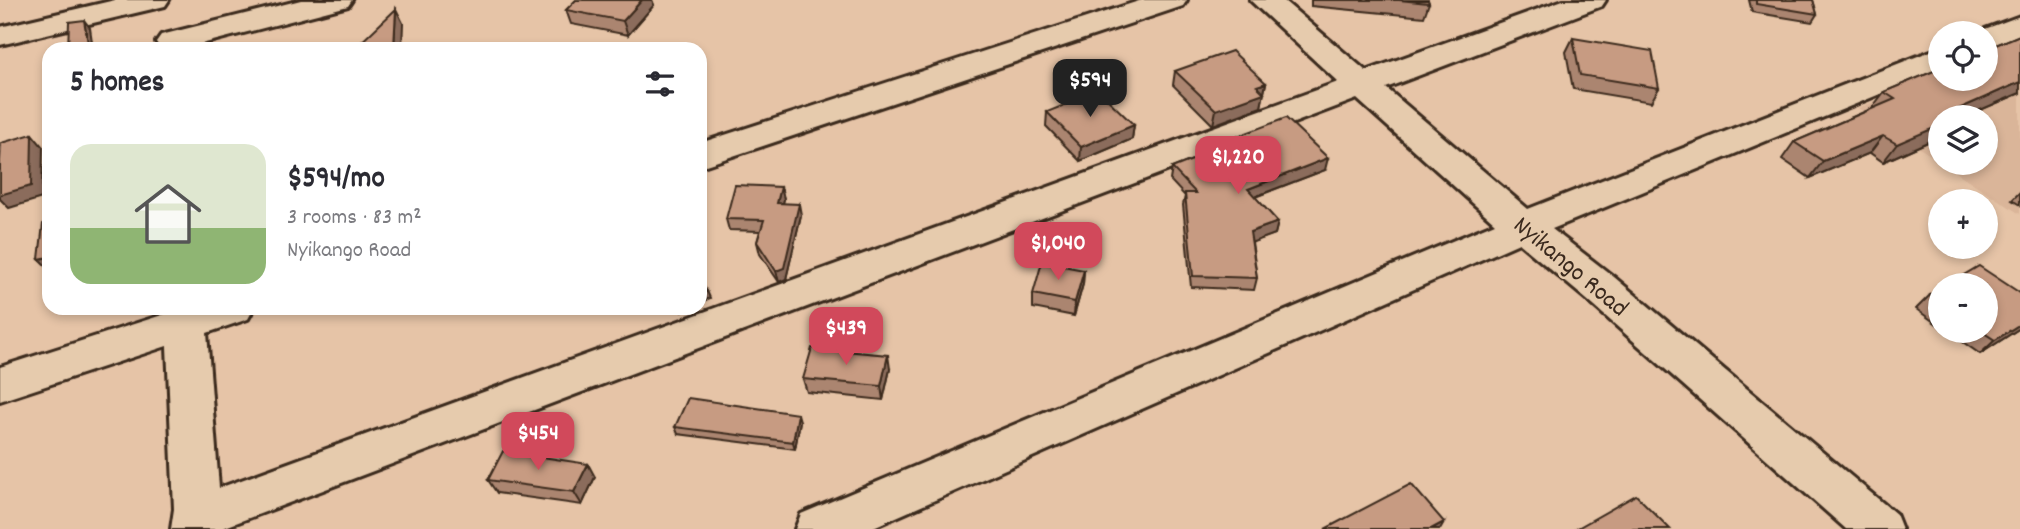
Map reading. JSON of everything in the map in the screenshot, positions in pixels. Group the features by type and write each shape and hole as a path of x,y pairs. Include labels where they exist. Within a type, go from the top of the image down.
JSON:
{"street":[{"path":"0,36 154,0"},
{"path":"172,42 174,0"},
{"path":"183,42 337,0"},
{"path":"707,153 1172,0"},
{"name":"Nyikango Road","path":"1265,0 1523,226 1600,288 1879,529"},
{"path":"194,523 1361,83 1591,0"},
{"path":"1998,33 2020,25"},
{"path":"818,529 1523,226 1928,62"},
{"path":"0,384 186,316 197,509 194,523"}],"shaded area":[{"path":"2020,43 2020,214 1998,200 1998,189 1982,189 1960,175 1998,175 1998,105 1928,105 1928,154 1858,108 1928,80 1928,91 1998,91 1998,66"}],"building":[{"path":"576,0 642,0 623,21 566,10"},
{"path":"1399,0 1428,0 1429,3"},
{"path":"1756,0 1813,0 1817,14 1756,4"},
{"path":"396,9 394,42 361,42"},
{"path":"84,20 88,42 68,42 69,22"},
{"path":"2020,35 2020,82 1968,105 1928,105 1928,131 1897,144 1883,136 1823,161 1794,142 1895,99 1884,92 1928,73 1928,91 1998,91 1998,44"},
{"path":"1573,38 1652,51 1659,88 1580,75"},
{"path":"1232,51 1266,83 1257,86 1264,93 1216,110 1175,71"},
{"path":"1099,91 1134,125 1081,147 1047,112"},
{"path":"1286,118 1328,158 1248,189 1278,222 1250,232 1257,278 1193,276 1185,193 1196,193 1172,168 1243,140 1238,136"},
{"path":"32,134 31,186 0,195 1,143"},
{"path":"735,185 781,187 777,203 799,204 784,268 776,271 757,242 764,220 726,219"},
{"path":"42,233 42,258 39,259"},
{"path":"1042,262 1084,270 1075,302 1033,294"},
{"path":"1979,266 1990,273 1967,273"},
{"path":"1998,279 2020,293 2020,324 1998,338"},
{"path":"812,348 888,355 881,386 803,379"},
{"path":"688,398 798,414 793,442 675,427"},
{"path":"503,451 588,464 574,492 488,480"},
{"path":"1411,484 1444,522 1431,529 1325,529"},
{"path":"1636,495 1670,529 1576,529"}]}
